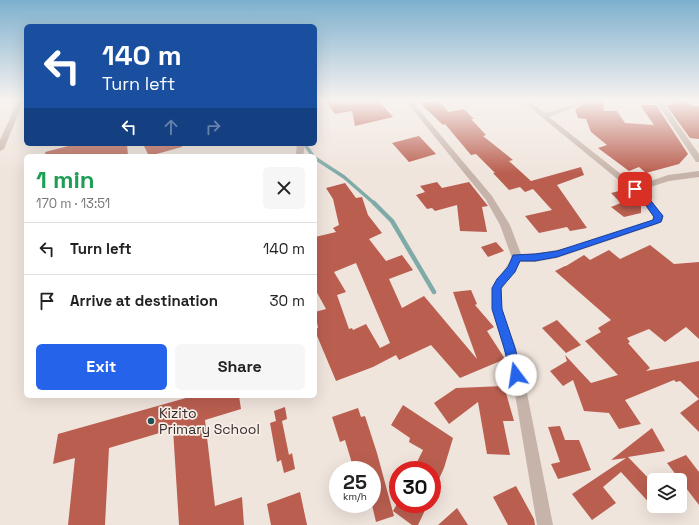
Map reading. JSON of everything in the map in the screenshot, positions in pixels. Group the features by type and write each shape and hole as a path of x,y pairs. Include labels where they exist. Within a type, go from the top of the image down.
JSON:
{"street":[{"path":"0,149 10,124"},
{"path":"428,124 489,198 505,225 517,258 497,288 497,309 510,348 520,388 545,525"},
{"path":"517,258 535,258 557,254 656,222 658,220 658,216 645,198 555,124"},
{"path":"675,124 699,160"},
{"path":"300,154 301,146"},
{"path":"635,189 668,178 699,174"}],"building":[{"path":"445,124 476,124 486,135 483,136 513,160 509,161 531,181 581,167 584,175 557,185 587,228 570,231 567,227 539,233 525,216 552,210 533,189 525,192 520,187 509,190 476,154 471,155"},
{"path":"588,124 669,124 688,154 679,164 646,173 639,167 629,171 598,148 607,145 591,132"},
{"path":"680,124 699,124 699,139 690,138"},
{"path":"419,136 436,154 409,162 392,143"},
{"path":"68,146 127,146 128,154 46,154 45,152"},
{"path":"144,146 182,147 156,154 148,154"},
{"path":"437,182 442,188 469,182 488,206 482,207 487,232 460,231 457,205 435,211 432,208 427,209 416,195 425,192 420,186"},
{"path":"345,183 356,198 362,197 368,215 382,233 369,239 386,261 402,255 413,270 389,279 402,308 424,296 477,359 453,292 471,290 477,304 475,305 494,327 487,331 505,359 460,378 431,345 399,360 396,355 373,367 336,381 317,336 317,311 326,309 317,293 317,237 336,232 333,228 339,225 333,199 326,188","holes":["356,263 390,343 380,348 366,324 353,330 352,328 349,329 337,295 346,292 334,272"]},
{"path":"623,190 641,206 641,213 624,217 611,207 621,203 611,193"},
{"path":"496,242 504,251 488,257 481,247"},
{"path":"650,245 674,264 699,262 699,339 686,327 665,342 649,329 627,338 630,342 628,343 650,368 646,371 699,361 699,399 680,381 676,382 674,380 625,400 641,424 619,429 609,413 584,411 573,380 563,386 550,371 567,361 565,355 591,383 618,375 585,341 601,332 598,328 611,320 555,271 584,255 590,260 609,250 620,259"},
{"path":"557,320 581,345 566,353 542,328"},
{"path":"504,386 514,421 503,421 510,455 487,454 478,402 449,424 434,403 456,388"},
{"path":"186,398 239,398 241,409 205,420 215,506 242,497 244,525 179,525 173,429 109,448 105,525 68,525 75,458 53,464 58,434"},
{"path":"699,399 699,432 680,413"},
{"path":"403,405 453,438 441,474 441,461 418,461 423,450 409,442 410,438 391,425"},
{"path":"285,407 287,419 282,421 289,455 292,453 295,469 284,473 281,460 277,462 270,423 276,421 274,411"},
{"path":"358,408 361,417 365,416 379,461 351,461 345,440 340,442 332,417"},
{"path":"560,426 565,440 579,440 591,470 558,479 551,464 560,462 548,427"},
{"path":"652,428 665,451 628,457 647,477 647,500 621,472 603,487 616,503 592,520 572,494 626,458 611,460"},
{"path":"686,455 699,472 699,505 687,489 687,473 675,473 667,463"},
{"path":"381,468 389,497 389,513 393,513 394,516 376,522 374,513 381,513"},
{"path":"516,486 534,519 535,525 508,525 493,497"},
{"path":"300,492 307,525 271,525 267,504"},
{"path":"457,508 468,525 438,525"},
{"path":"396,513 424,513 418,525 412,525"}],"waterway":[{"path":"306,146 312,154"},
{"path":"317,159 344,177 375,204"},
{"path":"375,204 392,221 434,292"}],"place":[{"name":"Kizito Primary School","path":"151,421"}],"route":[{"path":"516,375 510,348 497,309 496,296 497,288 500,282 511,269 517,258 535,258 557,254 656,222 658,220 658,216 645,198 635,189"}]}
